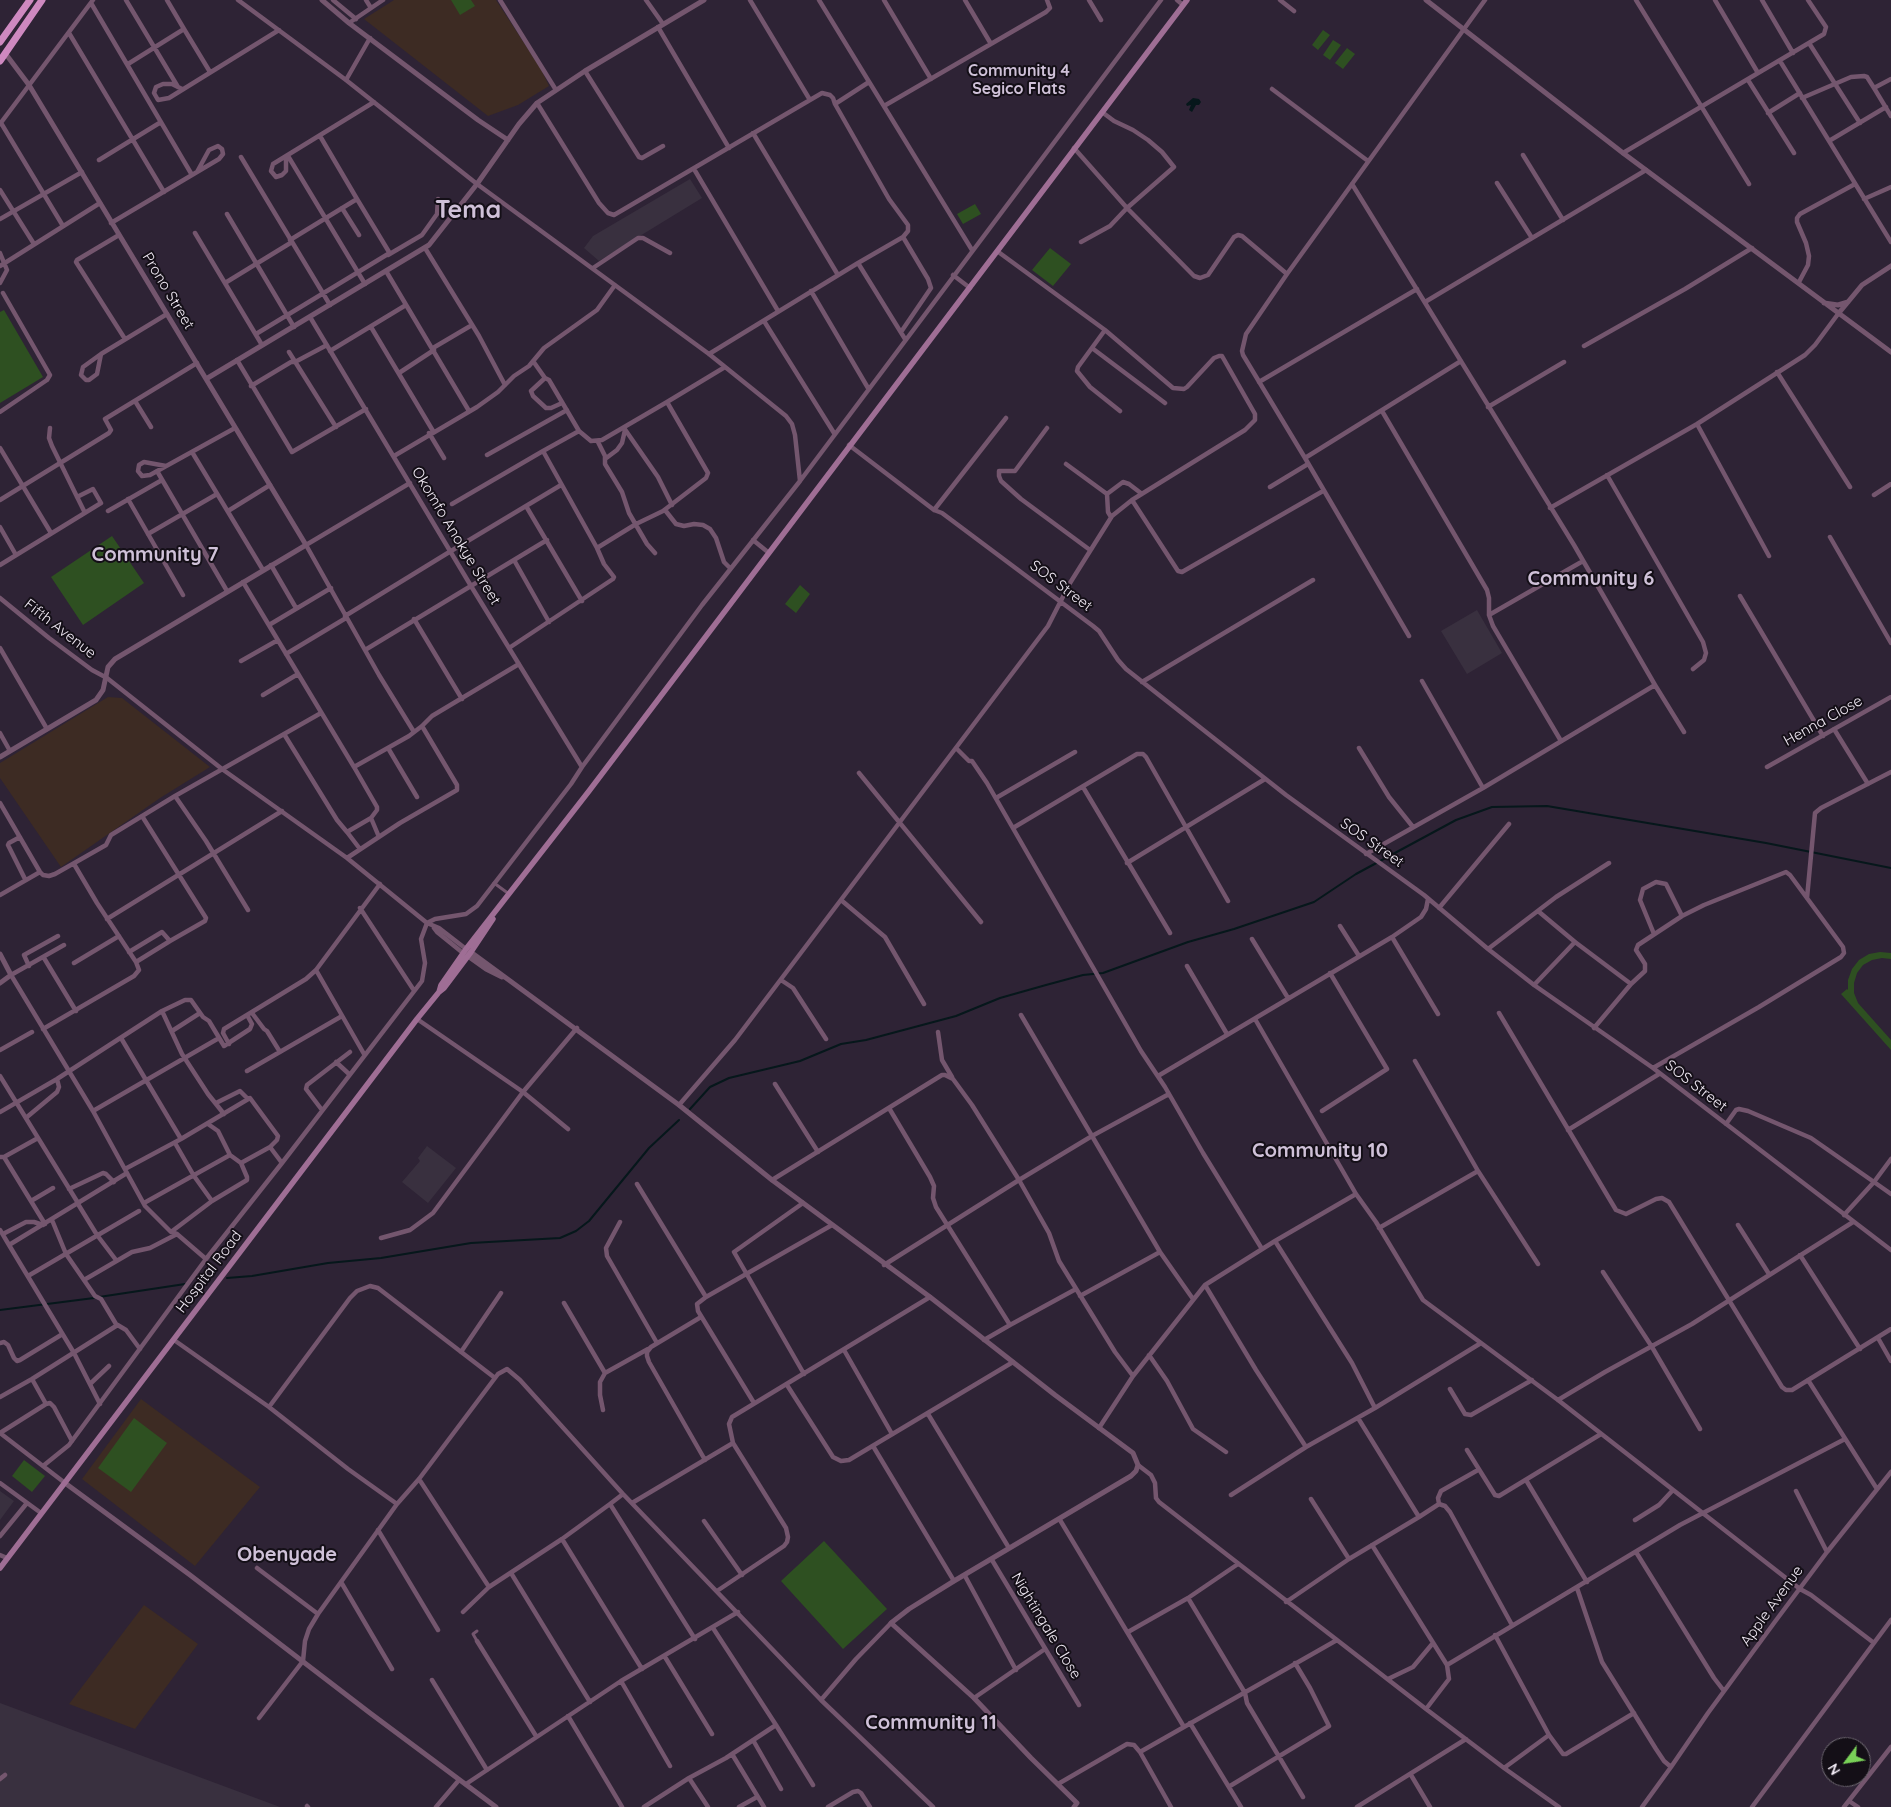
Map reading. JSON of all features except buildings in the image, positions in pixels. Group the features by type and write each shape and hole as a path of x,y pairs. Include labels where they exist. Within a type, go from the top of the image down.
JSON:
{"highway":[{"path":"0,42 30,0"},
{"path":"0,61 42,0"}],"main road":[{"name":"Hospital Road","path":"0,1568 417,1019 444,988 467,953 493,921 494,915 1185,2"}],"street":[{"path":"126,0 180,89"},
{"path":"167,0 210,72"},
{"path":"238,0 346,80 476,184 709,354 789,419 795,435 800,480"},
{"path":"322,0 478,120 508,140"},
{"path":"333,0 356,19"},
{"path":"366,0 371,8"},
{"path":"350,23 383,0"},
{"path":"500,0 556,90"},
{"path":"646,0 729,148"},
{"path":"206,379 425,248 443,228 537,103 585,71 704,0"},
{"path":"750,0 810,100"},
{"path":"819,0 972,250"},
{"path":"884,0 930,79"},
{"path":"965,0 991,44"},
{"path":"884,106 1046,12 1050,8 1047,0"},
{"path":"1089,0 1101,20"},
{"path":"43,1466 64,1450 72,1441 206,1259 282,1163 413,989 422,980 425,971 425,954 422,933 427,923 435,919 466,914 477,906 571,784 730,568 800,480 1161,0"},
{"path":"1177,0 1185,2"},
{"path":"1280,0 1294,11"},
{"path":"1426,0 1623,153 1891,352"},
{"path":"1409,636 1243,355 1243,342 1246,334 1287,274 1368,160 1486,0"},
{"path":"1636,0 1749,184"},
{"path":"1714,0 1758,73"},
{"path":"1762,0 1793,53"},
{"path":"1623,153 1824,34 1826,27 1808,0"},
{"path":"63,226 0,124 92,2 192,175"},
{"path":"128,64 184,29"},
{"path":"180,89 172,84 163,84 156,87 154,94 158,100 162,100 279,30"},
{"path":"69,33 164,192"},
{"path":"346,80 370,38"},
{"path":"1809,43 1860,123"},
{"name":"Prono Street","path":"5,53 29,84 306,545"},
{"path":"1780,60 1891,242"},
{"path":"585,71 639,157 642,158 663,146"},
{"path":"1768,112 1801,95 1860,75 1867,77 1891,116"},
{"path":"1874,88 1891,79"},
{"path":"1748,80 1794,153"},
{"path":"835,104 870,82"},
{"path":"1272,89 1368,160"},
{"path":"537,103 599,203 613,215 810,100 825,93 832,96 889,198 908,225 907,233 709,354"},
{"path":"287,157 286,171 276,177 272,173 271,168 277,162 374,102"},
{"path":"1829,142 1886,108"},
{"path":"1081,242 1110,226 1127,208 1174,168 1162,152 1148,140 1102,112"},
{"path":"99,160 161,122"},
{"path":"753,133 838,275"},
{"path":"320,136 389,252 387,256"},
{"path":"111,223 219,159 223,154 222,149 218,146 208,150 197,172"},
{"path":"1074,148 1127,208 1196,277 1203,278 1208,274 1234,237 1238,235 1242,236 1287,274"},
{"path":"1522,155 1563,220"},
{"path":"240,157 330,305"},
{"path":"287,157 365,284"},
{"path":"694,169 778,311"},
{"path":"1424,302 1646,170"},
{"path":"0,219 82,172"},
{"path":"1497,183 1532,238"},
{"path":"1352,184 1583,561 1684,732"},
{"path":"1799,282 1808,265 1809,256 1806,242 1797,222 1800,214 1855,184"},
{"path":"1864,199 1891,186"},
{"path":"0,190 34,244"},
{"path":"225,283 357,199"},
{"path":"256,334 422,235 437,214 438,199"},
{"path":"0,266 100,203"},
{"path":"342,208 359,235"},
{"path":"227,214 294,327"},
{"path":"195,233 262,345"},
{"path":"118,235 76,262 125,339"},
{"path":"900,332 930,288 928,279 903,236"},
{"path":"593,268 638,238 643,238 670,253"},
{"path":"425,248 472,325 504,385"},
{"path":"1584,346 1685,289 1752,248"},
{"path":"679,1105 735,1040 1048,626 1062,602 1066,590 1111,517 1132,500 1245,430 1255,420 1255,414 1221,356 1214,358 1184,389 1173,388 1105,330 996,251"},
{"path":"0,254 5,262 6,274 0,283"},
{"path":"858,263 905,339"},
{"path":"1550,508 1697,424 1811,350 1862,285 1891,266"},
{"path":"386,271 434,349 469,411"},
{"path":"954,275 970,288"},
{"path":"394,456 498,392 534,361 544,348 582,323 600,308 615,285"},
{"path":"1259,382 1417,289"},
{"path":"811,291 868,388"},
{"path":"0,412 47,380 50,375 4,293"},
{"path":"1824,303 1838,304 1848,302"},
{"path":"330,351 406,305"},
{"path":"101,354 97,374 94,378 86,380 81,375 83,366 101,354 125,339 167,314"},
{"name":"Okomfo Anokye Street","path":"310,317 582,767"},
{"path":"764,321 834,433"},
{"path":"399,373 472,325"},
{"path":"371,327 399,373 444,458"},
{"path":"1105,330 1078,367 1078,374 1090,387 1120,411"},
{"path":"251,386 291,362 295,362 327,346"},
{"path":"1092,348 1165,404"},
{"path":"289,352 336,427"},
{"path":"237,360 292,452 295,452 366,409"},
{"path":"534,361 545,378 549,380 579,430 591,441 598,442 625,429 725,368"},
{"path":"1305,458 1461,361"},
{"path":"1488,407 1564,362"},
{"path":"0,500 109,433 111,430 105,419 197,363"},
{"path":"1777,372 1850,487"},
{"path":"545,378 531,391 534,397 542,406 549,409 562,403"},
{"path":"135,401 152,427"},
{"path":"597,548 636,524 665,510 703,481 708,473 667,402"},
{"path":"488,455 567,410"},
{"path":"1382,411 1486,590 1489,598 1489,614 1496,632 1561,741"},
{"path":"934,510 1006,418"},
{"path":"1697,424 1769,556"},
{"path":"50,428 49,438 85,513"},
{"path":"166,466 144,462 139,465 138,471 142,476 150,475 235,428"},
{"path":"1047,428 1016,471 999,471 998,476 1021,499 1090,550"},
{"path":"605,459 617,450 622,443 625,429"},
{"path":"625,429 658,476 660,484 672,505"},
{"path":"452,504 579,430"},
{"path":"598,442 606,466 620,488 628,511 655,552"},
{"name":"SOS Street","path":"849,445 1099,631 1118,660 1142,682 1265,779 1428,899 1534,985 1653,1068 1891,1250"},
{"path":"0,448 51,532"},
{"path":"192,452 263,570"},
{"path":"509,648 614,578 604,564 597,548 543,452"},
{"path":"1066,464 1107,494"},
{"path":"1270,487 1308,464"},
{"path":"157,471 227,591"},
{"path":"1607,475 1703,642 1706,653 1704,660 1693,669"},
{"path":"108,511 162,480"},
{"path":"1107,494 1123,482 1129,484 1142,494"},
{"path":"0,757 96,700 103,690 108,667 115,658 410,483"},
{"path":"1874,495 1891,484"},
{"path":"228,511 270,485"},
{"path":"286,654 451,550 561,486"},
{"path":"0,565 102,502 92,488 77,497"},
{"path":"1132,500 1178,570 1182,572 1323,491"},
{"path":"148,534 181,513 217,494"},
{"path":"1107,494 1108,512 1111,517"},
{"path":"128,499 183,595"},
{"path":"526,506 582,600"},
{"path":"665,510 676,524 684,526 703,525 710,529 716,538 724,562 730,568"},
{"path":"0,527 16,555"},
{"path":"1830,537 1891,643"},
{"path":"365,650 547,540"},
{"path":"753,540 769,553"},
{"path":"306,545 414,732"},
{"path":"514,560 549,622"},
{"path":"1489,614 1583,561"},
{"path":"271,565 296,608"},
{"path":"1142,682 1313,580"},
{"path":"243,582 378,807 371,818 346,832"},
{"path":"269,625 331,588"},
{"path":"1740,596 1823,736"},
{"name":"Fifth Avenue","path":"0,598 49,638 92,670 107,678 222,768 347,858 437,932 467,953"},
{"path":"414,620 462,699"},
{"path":"241,661 278,640"},
{"path":"0,648 47,729"},
{"path":"354,766 414,732 432,716 519,664"},
{"path":"264,695 298,674"},
{"path":"1422,681 1483,788"},
{"path":"1366,854 1483,788 1655,685"},
{"name":"Henna Close","path":"1767,767 1891,696"},
{"path":"0,802 40,872 48,876 74,864 106,845 111,835 175,796 321,713"},
{"path":"347,858 457,790 457,785 422,726"},
{"path":"1834,729 1868,784"},
{"path":"0,733 10,751"},
{"path":"284,734 337,820 360,849"},
{"path":"388,748 417,797"},
{"path":"956,748 969,761 972,761 996,798 1141,1051 1262,1249"},
{"path":"1359,748 1389,797 1413,827"},
{"path":"996,798 1075,752"},
{"path":"1013,828 1137,754 1143,754 1228,902"},
{"path":"1807,898 1815,813 1820,808 1891,772"},
{"path":"859,773 981,922"},
{"path":"1127,863 1265,779"},
{"path":"1083,787 1170,933"},
{"path":"175,796 248,910"},
{"path":"107,919 282,811"},
{"path":"136,962 206,920 180,874 142,816"},
{"path":"371,818 379,837"},
{"path":"1439,908 1509,824"},
{"path":"20,837 8,845 25,879"},
{"path":"1488,949 1556,897 1609,863"},
{"path":"43,1029 134,976 139,970 130,952 107,919 74,864"},
{"path":"0,895 40,872"},
{"path":"1594,1028 1631,984 1645,971 1646,968 1636,950 1637,947 1682,916 1717,899 1783,872 1790,875 1843,947 1844,953 1653,1068"},
{"path":"1654,934 1640,900 1643,890 1656,882 1666,884 1682,916"},
{"path":"494,883 510,895"},
{"path":"229,1044 223,1031 306,979 316,970 360,908 380,884"},
{"path":"1158,1076 1392,937 1420,917 1426,909 1428,899"},
{"path":"841,900 885,936 924,1004"},
{"path":"360,908 413,989"},
{"path":"1538,911 1575,942 1631,984"},
{"path":"1340,926 1359,956"},
{"path":"130,952 162,932 170,941"},
{"path":"29,966 24,955 58,936"},
{"path":"74,963 119,936"},
{"path":"1392,937 1438,1014"},
{"path":"1252,939 1288,998"},
{"path":"1534,985 1575,942"},
{"path":"0,984 11,975 64,945"},
{"path":"467,953 486,969 505,978 577,1028 679,1105 772,1180 884,1265 930,1297 1128,1449 1136,1458 1138,1464 1151,1475 1155,1483 1156,1498 1159,1502 1426,1709 1559,1807"},
{"path":"0,954 93,1111 145,1206 171,1232 177,1234 206,1259"},
{"path":"44,958 76,1011"},
{"path":"1187,966 1227,1034"},
{"path":"316,970 364,1054"},
{"path":"1322,1111 1387,1069 1330,973"},
{"path":"781,980 793,988 826,1039"},
{"path":"0,1112 57,1079 162,1011 187,999 191,1000 203,1017 209,1020 224,1046 252,1027 249,1014"},
{"path":"162,1011 184,1058 224,1114"},
{"path":"172,1031 200,1013"},
{"path":"1498,1013 1616,1210 1626,1214 1656,1199 1662,1198 1669,1202 1786,1390 1792,1390 1891,1329"},
{"path":"249,1014 267,1031 280,1052"},
{"path":"1021,1015 1160,1252 1193,1299"},
{"path":"247,1071 342,1016"},
{"path":"1254,1018 1356,1194 1423,1300 1532,1380 1800,1589 1811,1595 1874,1643"},
{"path":"417,1019 523,1092 568,1129"},
{"path":"381,1238 410,1230 433,1213 523,1092 577,1028"},
{"path":"0,1050 32,1032"},
{"path":"938,1032 942,1060 972,1105 1049,1232 1059,1260 1080,1296 1115,1352 1133,1376"},
{"path":"121,1038 179,1140"},
{"path":"93,1111 219,1038"},
{"path":"322,1110 306,1089 307,1085 350,1052"},
{"path":"1415,1061 1478,1171 1538,1264"},
{"path":"336,1062 349,1074"},
{"path":"1568,1130 1660,1074"},
{"path":"772,1180 942,1075 953,1079"},
{"path":"0,1076 27,1117 97,1235 116,1260"},
{"path":"27,1117 57,1092 59,1086 57,1079"},
{"path":"775,1084 818,1152"},
{"path":"216,1103 240,1091 248,1099 253,1099 278,1136 277,1140 270,1147 241,1163"},
{"path":"884,1265 1018,1180 1092,1136 1169,1094"},
{"path":"9,1245 114,1182 126,1171 248,1099"},
{"path":"889,1108 930,1176 934,1186 933,1198 936,1207 1010,1325"},
{"path":"1726,1124 1736,1110 1748,1110 1811,1138 1891,1194"},
{"path":"171,1232 212,1201 247,1180 241,1163 230,1155 218,1131 208,1124"},
{"path":"38,1138 2,1157 44,1224"},
{"path":"179,1140 174,1143 212,1201"},
{"path":"270,1147 282,1163"},
{"path":"144,1203 230,1155"},
{"path":"1844,1215 1874,1182 1891,1159"},
{"path":"1379,1228 1478,1171"},
{"path":"69,1189 103,1173 114,1182"},
{"path":"637,1184 706,1297"},
{"path":"31,1201 53,1188"},
{"path":"1099,1428 1133,1376 1205,1285 1275,1241 1356,1194"},
{"path":"803,1203 734,1252 804,1374"},
{"path":"28,1276 139,1211"},
{"path":"52,1220 66,1254 95,1296 101,1299 116,1324 126,1330 140,1349"},
{"path":"44,1224 26,1222 1,1232 74,1353 100,1404"},
{"path":"620,1222 606,1248 607,1256 657,1343"},
{"path":"1558,1400 1730,1300 1853,1222"},
{"path":"754,1403 701,1317 697,1304 832,1225"},
{"path":"1738,1225 1769,1274"},
{"path":"84,1280 132,1252 150,1248 177,1234"},
{"path":"1275,1241 1352,1363 1375,1408"},
{"path":"1080,1296 1160,1252"},
{"path":"1800,1255 1860,1349"},
{"path":"1603,1272 1652,1347 1700,1429"},
{"path":"1205,1285 1256,1370 1306,1447"},
{"path":"268,1407 350,1298 363,1288 370,1286 378,1288 495,1378"},
{"path":"984,1340 1076,1289"},
{"path":"461,1352 501,1293"},
{"path":"717,1591 788,1542 786,1528 733,1443 729,1424 732,1417 788,1385 930,1297"},
{"path":"564,1303 605,1373"},
{"path":"603,1410 600,1382 605,1373 701,1317"},
{"path":"0,1397 114,1328 116,1324"},
{"path":"0,1343 4,1342 8,1345 14,1358 20,1360 62,1335"},
{"path":"1878,1338 1891,1360"},
{"path":"174,1340 268,1407 397,1504"},
{"path":"1231,1495 1306,1447 1375,1408 1481,1343"},
{"path":"652,1347 648,1352 649,1362 705,1460"},
{"path":"844,1350 892,1434"},
{"path":"1149,1355 1167,1381 1193,1429 1226,1452"},
{"path":"788,1385 833,1456 841,1461 849,1460 1013,1362"},
{"path":"90,1384 109,1366"},
{"path":"259,1718 303,1661 309,1629 318,1614 397,1504 495,1378 505,1370 514,1373 623,1494 821,1700 933,1807"},
{"path":"32,1379 46,1404"},
{"path":"1450,1389 1465,1414 1471,1415 1532,1380"},
{"path":"1808,1380 1877,1489"},
{"path":"72,1441 50,1403 0,1433 496,1807"},
{"path":"928,1414 1009,1548"},
{"path":"1358,1418 1419,1517"},
{"path":"1467,1450 1495,1495 1499,1496 1601,1434"},
{"path":"1447,1665 1680,1524 1845,1438"},
{"path":"632,1503 733,1443"},
{"path":"873,1446 954,1581"},
{"path":"821,1700 856,1659 891,1623 954,1581 1060,1520 1131,1476 1136,1471 1138,1464"},
{"path":"1439,1504 1438,1498 1441,1491 1478,1470"},
{"name":"Apple Avenue","path":"1642,1807 1724,1691 1827,1552 1891,1472"},
{"path":"419,1478 489,1587"},
{"path":"1526,1480 1587,1582"},
{"path":"0,1483 41,1513"},
{"path":"1635,1520 1659,1505 1673,1490"},
{"path":"1796,1491 1827,1552"},
{"path":"463,1612 489,1587 562,1539 623,1494"},
{"path":"1311,1499 1350,1559"},
{"path":"0,1536 27,1503"},
{"path":"610,1504 695,1639"},
{"path":"1286,1602 1350,1559 1439,1504"},
{"path":"1439,1504 1450,1512 1512,1625"},
{"path":"1060,1520 1184,1727"},
{"path":"704,1521 742,1575"},
{"path":"378,1530 438,1630"},
{"path":"562,1539 642,1669"},
{"path":"1372,1545 1447,1665 1449,1679 1426,1709"},
{"path":"1636,1552 1706,1666 1724,1691"},
{"path":"0,1555 7,1558"},
{"name":"Nightingale Close","path":"992,1560 1078,1705"},
{"path":"1128,1632 1188,1598 1238,1564"},
{"path":"258,1568 318,1614"},
{"path":"511,1573 590,1702"},
{"path":"965,1576 1016,1670"},
{"path":"341,1582 392,1669"},
{"path":"1577,1588 1602,1662 1664,1761 1672,1767"},
{"path":"1188,1598 1245,1693 1247,1703 1303,1797"},
{"path":"466,1784 621,1681 665,1657 738,1612"},
{"path":"1752,1807 1891,1620"},
{"path":"891,1623 974,1698 1078,1806"},
{"path":"714,1628 813,1784"},
{"path":"478,1631 473,1634 536,1736"},
{"path":"1495,1636 1560,1752 1566,1754 1634,1713"},
{"path":"1140,1752 1337,1640"},
{"path":"1388,1679 1413,1666 1433,1643"},
{"path":"974,1698 1045,1650"},
{"path":"665,1657 712,1734"},
{"path":"1230,1786 1278,1755 1329,1726 1295,1663"},
{"path":"432,1680 487,1770"},
{"path":"621,1681 670,1766"},
{"path":"568,1716 622,1807"},
{"path":"1190,1724 1230,1786 1241,1807"},
{"path":"644,1807 776,1725"},
{"path":"1504,1768 1549,1735"},
{"path":"1357,1807 1466,1739"},
{"path":"752,1740 781,1789"},
{"path":"1058,1784 1127,1744 1134,1745 1140,1752 1171,1807"},
{"path":"1844,1807 1891,1747"},
{"path":"732,1754 764,1807"},
{"path":"0,1779 5,1775"},
{"path":"1411,1775 1430,1807"},
{"path":"689,1778 708,1807"},
{"path":"436,1807 458,1780"},
{"path":"828,1807 858,1791 870,1807"},
{"path":"738,1807 757,1796"},
{"path":"1849,1801 1858,1807"}],"shaded area":[{"path":"394,0 496,0 541,69 549,86 518,105 488,116 364,19"},
{"path":"1193,98 1199,99 1201,102 1199,105 1196,105 1192,112 1189,110 1191,105 1187,106 1186,104"},
{"path":"690,179 702,198 599,261 584,248 593,236"},
{"path":"1477,610 1502,653 1467,674 1441,631"},
{"path":"108,697 122,698 210,767 160,798 61,867 0,778 0,763"},
{"path":"427,1146 456,1168 428,1203 402,1182 420,1161 418,1158"},
{"path":"141,1399 260,1487 195,1566 82,1479"},
{"path":"0,1491 14,1501 0,1520"},
{"path":"144,1605 198,1644 135,1729 69,1704"},
{"path":"0,1703 280,1807 0,1807"}],"green space":[{"path":"451,0 471,0 475,6 460,15"},
{"path":"1323,30 1330,35 1318,50 1312,45"},
{"path":"1333,40 1341,45 1330,60 1323,55"},
{"path":"1347,48 1355,54 1343,69 1335,63"},
{"path":"975,204 981,214 963,224 957,214"},
{"path":"1050,248 1071,264 1053,286 1032,270"},
{"path":"4,310 43,377 0,403 0,312"},
{"path":"112,536 144,583 83,625 51,577"},
{"path":"800,585 810,594 796,613 785,604"},
{"path":"1891,953 1891,959 1872,960 1863,965 1857,973 1854,993 1858,1003 1891,1040 1891,1050 1841,994 1848,990 1848,980 1852,969 1859,960 1869,954"},
{"path":"134,1418 167,1443 131,1492 98,1468"},
{"path":"24,1460 45,1476 32,1492 12,1476"},
{"path":"824,1541 887,1609 843,1649 781,1581"}],"waterway":[{"path":"690,1109 710,1087 729,1078 800,1061 841,1044 866,1040 956,1016 1000,998 1046,985 1083,975 1103,973 1188,942 1234,929 1314,902 1356,874 1456,820 1492,807 1547,806 1766,843 1891,868"},
{"path":"227,1278 252,1276 328,1263 381,1258 471,1243 560,1238 576,1231 589,1221 649,1148 679,1120"},
{"path":"197,1283 208,1282"},
{"path":"99,1297 185,1284"},
{"path":"0,1310 94,1298"}],"district":[{"name":"Community 4 Segico Flats","path":"1019,80"},
{"name":"Tema","path":"468,210"},
{"name":"Community 7","path":"155,555"},
{"name":"Community 6","path":"1591,579"},
{"name":"Community 10","path":"1320,1151"},
{"name":"Obenyade","path":"287,1555"},
{"name":"Community 11","path":"931,1723"}]}
